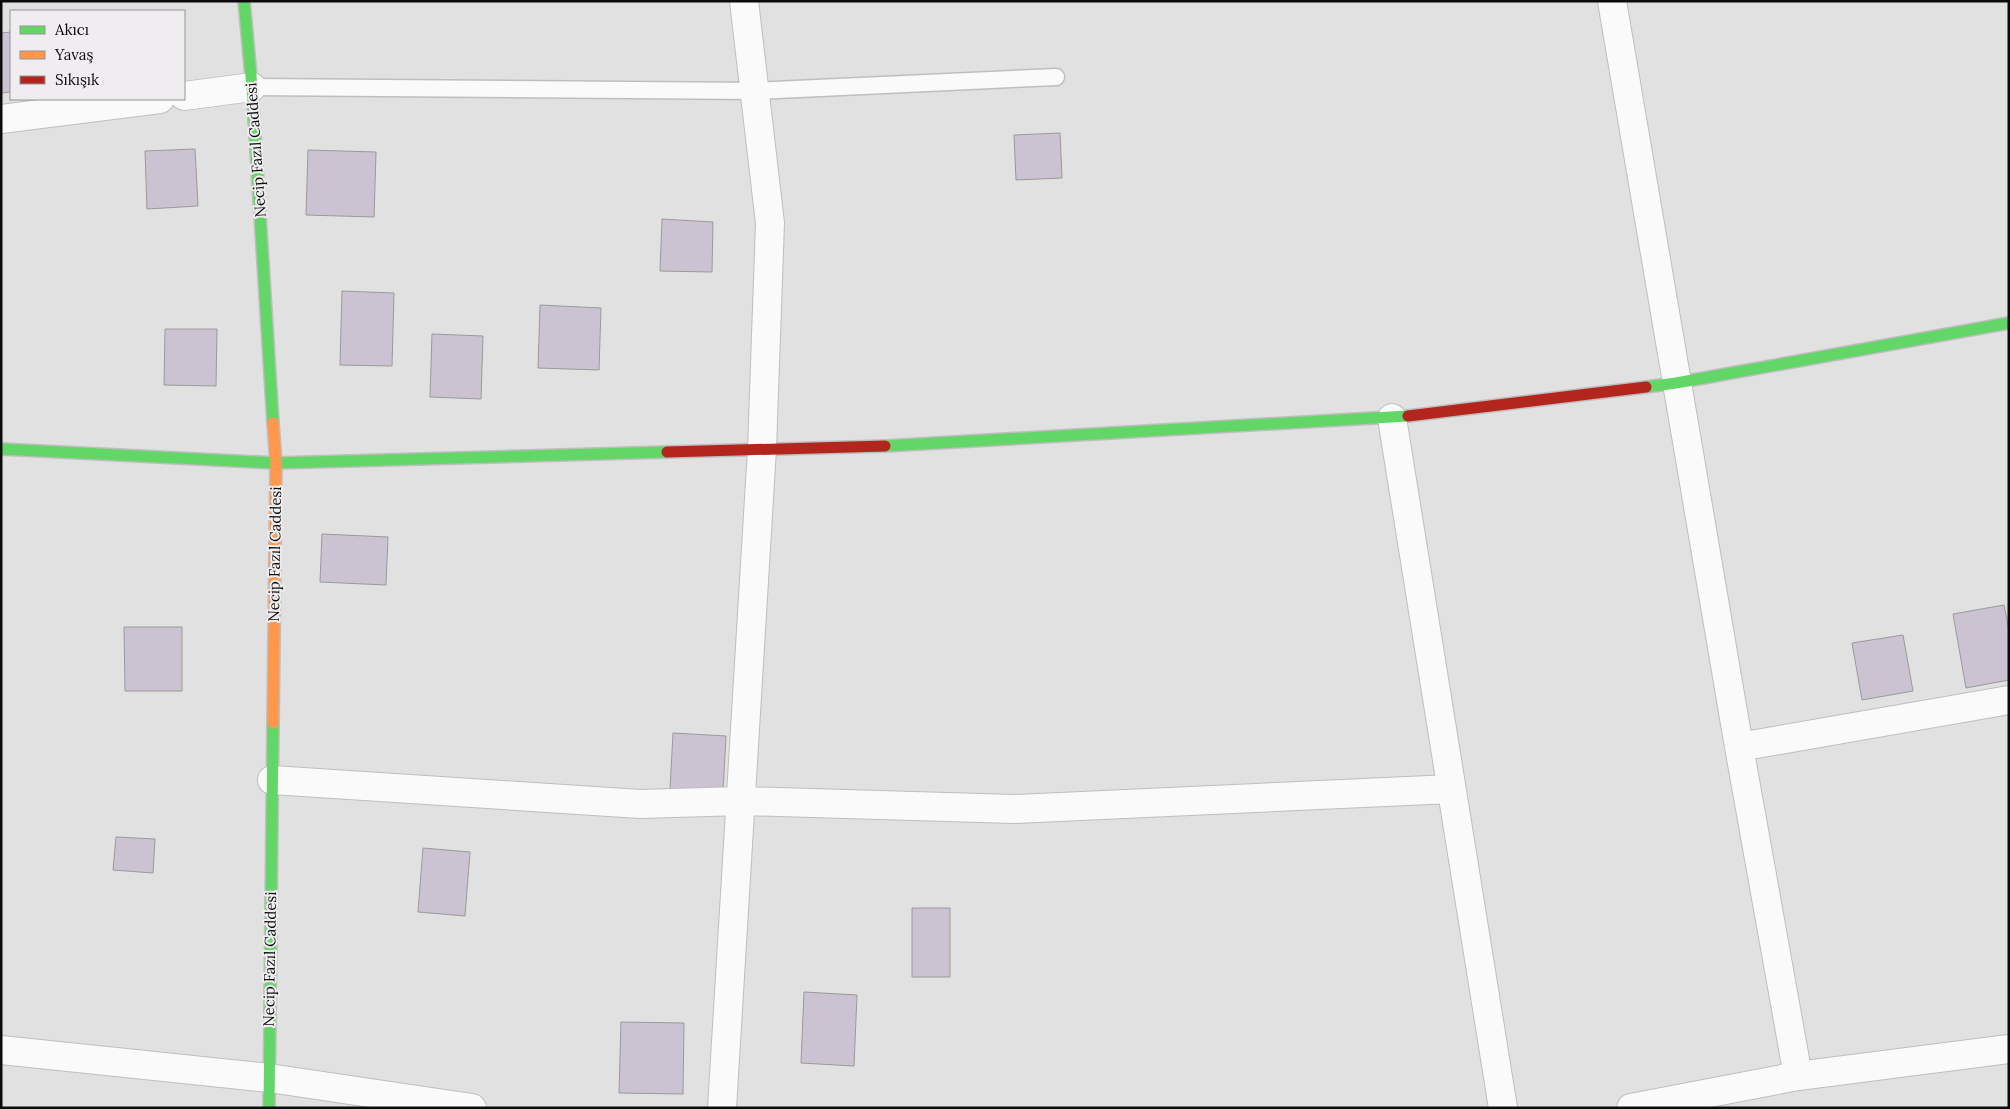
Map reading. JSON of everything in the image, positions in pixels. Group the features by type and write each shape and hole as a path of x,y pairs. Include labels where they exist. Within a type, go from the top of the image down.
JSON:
{"street":[{"name":"Necip Fazıl Caddesi","path":"244,1 252,87 276,463 268,1078 270,1108"},
{"path":"722,1108 762,450 770,223 744,1"},
{"path":"1612,1 1738,747 1798,1076"},
{"path":"185,96 252,87"},
{"path":"1,119 152,100"},
{"path":"1,449 276,463 918,445 1392,418 1676,383 2009,323"},
{"path":"1392,418 1502,1108"},
{"path":"1738,747 2009,700"},
{"path":"272,780 640,804 741,801 1014,809 1451,789"},
{"path":"1631,1108 1798,1076 2009,1049"},
{"path":"1,1050 268,1078 472,1108"}],"lane":[{"path":"252,87 754,91 1056,77"}],"building":[{"path":"10,32 10,92 1,93 1,33"},
{"path":"1060,133 1062,178 1016,180 1014,135"},
{"path":"195,149 198,206 147,209 145,151"},
{"path":"308,150 376,152 374,217 306,215"},
{"path":"662,219 713,222 712,272 660,271"},
{"path":"342,291 394,293 392,366 340,365"},
{"path":"540,305 601,308 599,370 538,368"},
{"path":"165,329 217,329 216,386 164,385"},
{"path":"432,334 483,336 481,399 430,397"},
{"path":"322,534 388,537 386,585 320,582"},
{"path":"2004,605 2009,631 2009,680 1966,688 1953,614"},
{"path":"124,627 182,627 182,691 125,691"},
{"path":"1903,635 1913,691 1862,700 1852,643"},
{"path":"673,733 726,736 723,792 670,789"},
{"path":"116,837 155,839 153,873 113,870"},
{"path":"423,848 470,852 465,916 418,912"},
{"path":"912,908 950,908 950,977 912,977"},
{"path":"804,992 857,995 854,1066 801,1063"},
{"path":"621,1022 684,1023 683,1094 619,1093"}],"traffic: fast":[{"path":"244,1 252,87 273,423"},
{"path":"1646,387 2009,323"},
{"path":"885,446 1408,416"},
{"path":"1,449 276,463 667,452"},
{"path":"269,1108 273,723"}],"traffic: slow":[{"path":"273,423 276,463 273,723"}],"traffic: jam":[{"path":"1408,416 1646,387"},
{"path":"667,452 885,446"}]}
